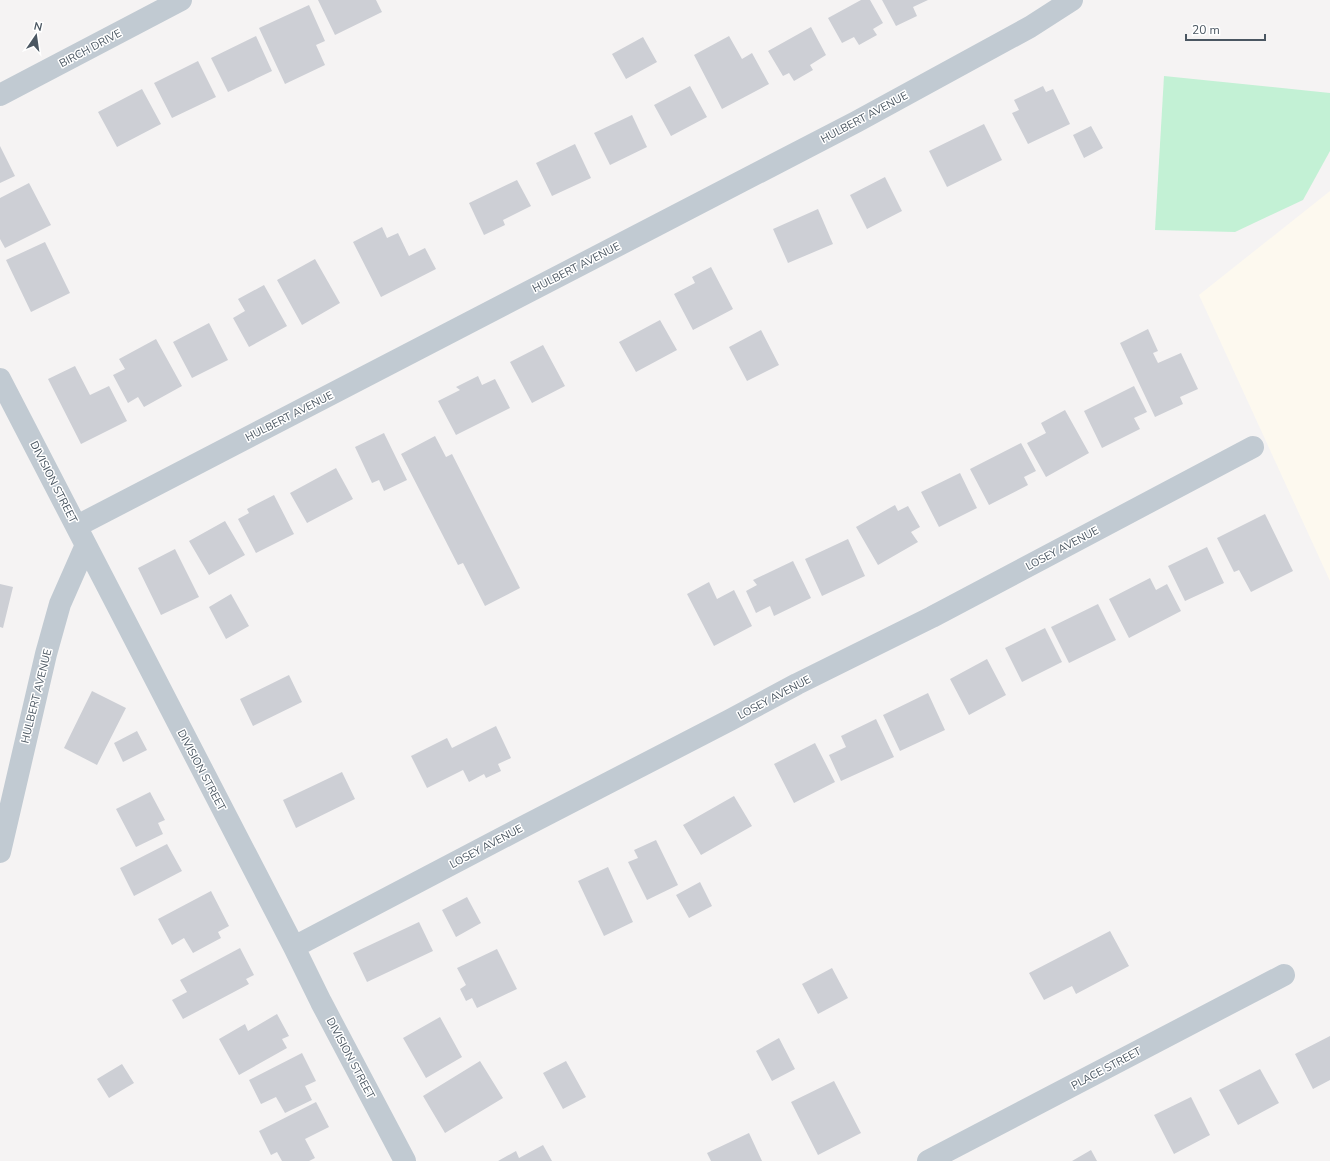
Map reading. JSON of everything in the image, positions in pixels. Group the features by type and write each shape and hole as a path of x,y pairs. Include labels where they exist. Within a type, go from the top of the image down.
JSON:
{"street":[{"name":"BIRCH DRIVE","path":"0,95 181,0"},
{"name":"HULBERT AVENUE","path":"0,852 46,654 81,536 856,122 1030,27 1072,0"},
{"name":"DIVISION STREET","path":"0,379 321,1002 405,1161"},
{"name":"LOSEY AVENUE","path":"294,947 797,684 932,617 1253,447"},
{"name":"PLACE STREET","path":"928,1161 1284,975"}],"shaded area":[{"path":"1330,191 1330,581 1199,295"}],"green space":[{"path":"1164,76 1330,93 1330,151 1303,200 1235,232 1155,230"}],"building":[{"path":"318,0 376,0 382,12 335,35"},
{"path":"861,0 870,0 883,23 873,29 877,35 859,45 854,37 842,43 828,18"},
{"path":"882,0 928,0 913,7 917,16 896,26"},
{"path":"309,5 325,41 316,45 325,65 285,84 259,28"},
{"path":"811,27 826,55 810,65 813,70 794,81 789,73 783,76 768,51"},
{"path":"256,36 272,71 228,92 211,58"},
{"path":"729,36 742,59 752,53 769,84 722,109 694,55"},
{"path":"643,37 657,62 626,79 612,54"},
{"path":"198,61 216,97 172,118 154,83"},
{"path":"690,86 707,117 671,136 654,105"},
{"path":"1043,86 1046,92 1053,89 1070,124 1028,144 1012,113 1019,110 1014,100"},
{"path":"142,89 161,124 117,147 98,112"},
{"path":"632,115 647,147 610,165 594,133"},
{"path":"984,124 1002,160 947,187 929,151"},
{"path":"1091,126 1103,148 1084,158 1073,135"},
{"path":"575,144 591,178 552,196 536,163"},
{"path":"0,146 15,176 0,183"},
{"path":"885,177 902,211 867,229 850,195"},
{"path":"517,180 531,206 503,220 505,225 484,235 469,203"},
{"path":"29,183 51,225 5,248 0,239 0,198"},
{"path":"818,209 833,244 788,263 773,229"},
{"path":"382,227 387,238 398,233 409,256 425,248 436,269 381,297 353,242"},
{"path":"45,242 70,293 31,312 6,260"},
{"path":"315,259 340,303 302,325 277,280"},
{"path":"711,267 733,309 693,330 674,294 695,283 692,277"},
{"path":"264,285 287,326 249,347 233,318 245,311 238,299"},
{"path":"660,320 677,350 636,372 619,342"},
{"path":"209,323 228,360 192,378 173,342"},
{"path":"1148,329 1158,351 1153,353 1158,363 1181,353 1198,389 1180,397 1183,404 1155,417 1120,343"},
{"path":"761,330 779,365 747,381 729,347"},
{"path":"156,339 182,386 144,407 138,397 128,403 113,375 125,369 119,359"},
{"path":"543,345 565,386 532,403 510,362"},
{"path":"75,366 90,395 109,386 127,421 81,444 48,379"},
{"path":"478,376 482,385 495,379 510,408 456,435 438,401 460,390 456,387"},
{"path":"1134,386 1147,412 1134,418 1140,429 1102,448 1084,411"},
{"path":"1065,410 1089,453 1046,477 1027,443 1046,433 1041,423"},
{"path":"384,433 407,480 384,491 379,480 372,483 355,447"},
{"path":"435,436 446,457 452,454 520,588 485,606 463,563 458,565 401,454"},
{"path":"1021,443 1036,471 1024,477 1028,485 989,505 970,469"},
{"path":"336,468 353,499 307,523 290,493"},
{"path":"960,473 977,508 939,527 921,492"},
{"path":"274,495 294,534 256,553 238,519 249,513 247,509"},
{"path":"895,505 898,511 908,506 920,527 911,532 918,542 878,565 856,527"},
{"path":"1265,514 1293,571 1251,592 1239,570 1234,572 1217,538"},
{"path":"225,521 245,555 209,575 189,541"},
{"path":"848,539 865,576 822,596 805,559"},
{"path":"1207,547 1224,583 1185,601 1168,566"},
{"path":"175,549 199,597 161,615 138,568"},
{"path":"793,561 811,598 774,616 770,606 756,613 746,591 757,585 753,580"},
{"path":"1150,578 1156,590 1167,584 1181,611 1129,638 1109,599"},
{"path":"709,582 717,599 734,590 752,626 714,646 687,594"},
{"path":"0,584 13,587 3,628 0,627"},
{"path":"231,594 249,626 226,639 209,607"},
{"path":"1098,604 1116,640 1069,663 1051,627"},
{"path":"1045,628 1062,662 1022,682 1005,648"},
{"path":"987,659 1006,695 969,715 950,679"},
{"path":"289,675 302,702 253,726 240,699"},
{"path":"92,691 126,708 97,765 64,748"},
{"path":"928,693 945,730 900,751 883,715"},
{"path":"876,719 894,757 841,781 829,755 846,747 841,736"},
{"path":"496,726 511,758 498,764 501,771 486,778 484,774 469,782 463,770 427,788 411,756 447,738 452,748"},
{"path":"137,731 147,750 123,762 114,743"},
{"path":"815,743 835,782 794,803 774,764"},
{"path":"342,772 355,799 296,828 283,800"},
{"path":"150,792 165,820 158,823 163,834 136,847 116,809"},
{"path":"734,796 752,826 701,855 683,825"},
{"path":"656,840 678,885 647,900 628,862 638,858 634,850"},
{"path":"167,844 182,871 134,896 120,868"},
{"path":"608,867 633,922 604,936 578,881"},
{"path":"700,882 712,906 689,918 676,895"},
{"path":"211,891 229,926 218,932 221,938 193,953 184,938 172,945 158,919"},
{"path":"467,897 481,923 456,937 442,910"},
{"path":"419,922 433,951 367,982 353,953"},
{"path":"1110,931 1129,966 1076,994 1072,986 1044,1000 1029,973"},
{"path":"240,948 254,975 246,979 249,984 183,1019 172,1000 187,992 180,980"},
{"path":"497,949 517,989 477,1008 472,998 466,1001 460,989 466,985 457,968"},
{"path":"832,968 848,998 818,1014 802,984"},
{"path":"277,1014 289,1036 282,1039 287,1048 239,1075 219,1039 245,1024 248,1031"},
{"path":"440,1017 462,1057 426,1078 403,1038"},
{"path":"1330,1036 1330,1080 1313,1089 1295,1054"},
{"path":"779,1038 795,1069 772,1081 756,1051"},
{"path":"302,1053 316,1081 305,1086 312,1100 285,1113 276,1097 261,1104 249,1080"},
{"path":"480,1061 503,1098 445,1133 423,1096"},
{"path":"566,1061 586,1097 563,1109 543,1073"},
{"path":"122,1064 134,1083 109,1098 97,1079"},
{"path":"1260,1069 1279,1103 1238,1125 1219,1090"},
{"path":"834,1081 861,1133 818,1155 791,1102"},
{"path":"1191,1097 1210,1135 1174,1154 1154,1115"},
{"path":"316,1102 329,1127 305,1139 315,1158 309,1161 282,1161 277,1152 271,1155 259,1131"},
{"path":"749,1133 762,1161 711,1161 707,1153"},
{"path":"543,1145 552,1161 498,1161 516,1151 519,1158"},
{"path":"1091,1150 1097,1161 1072,1161"}]}
